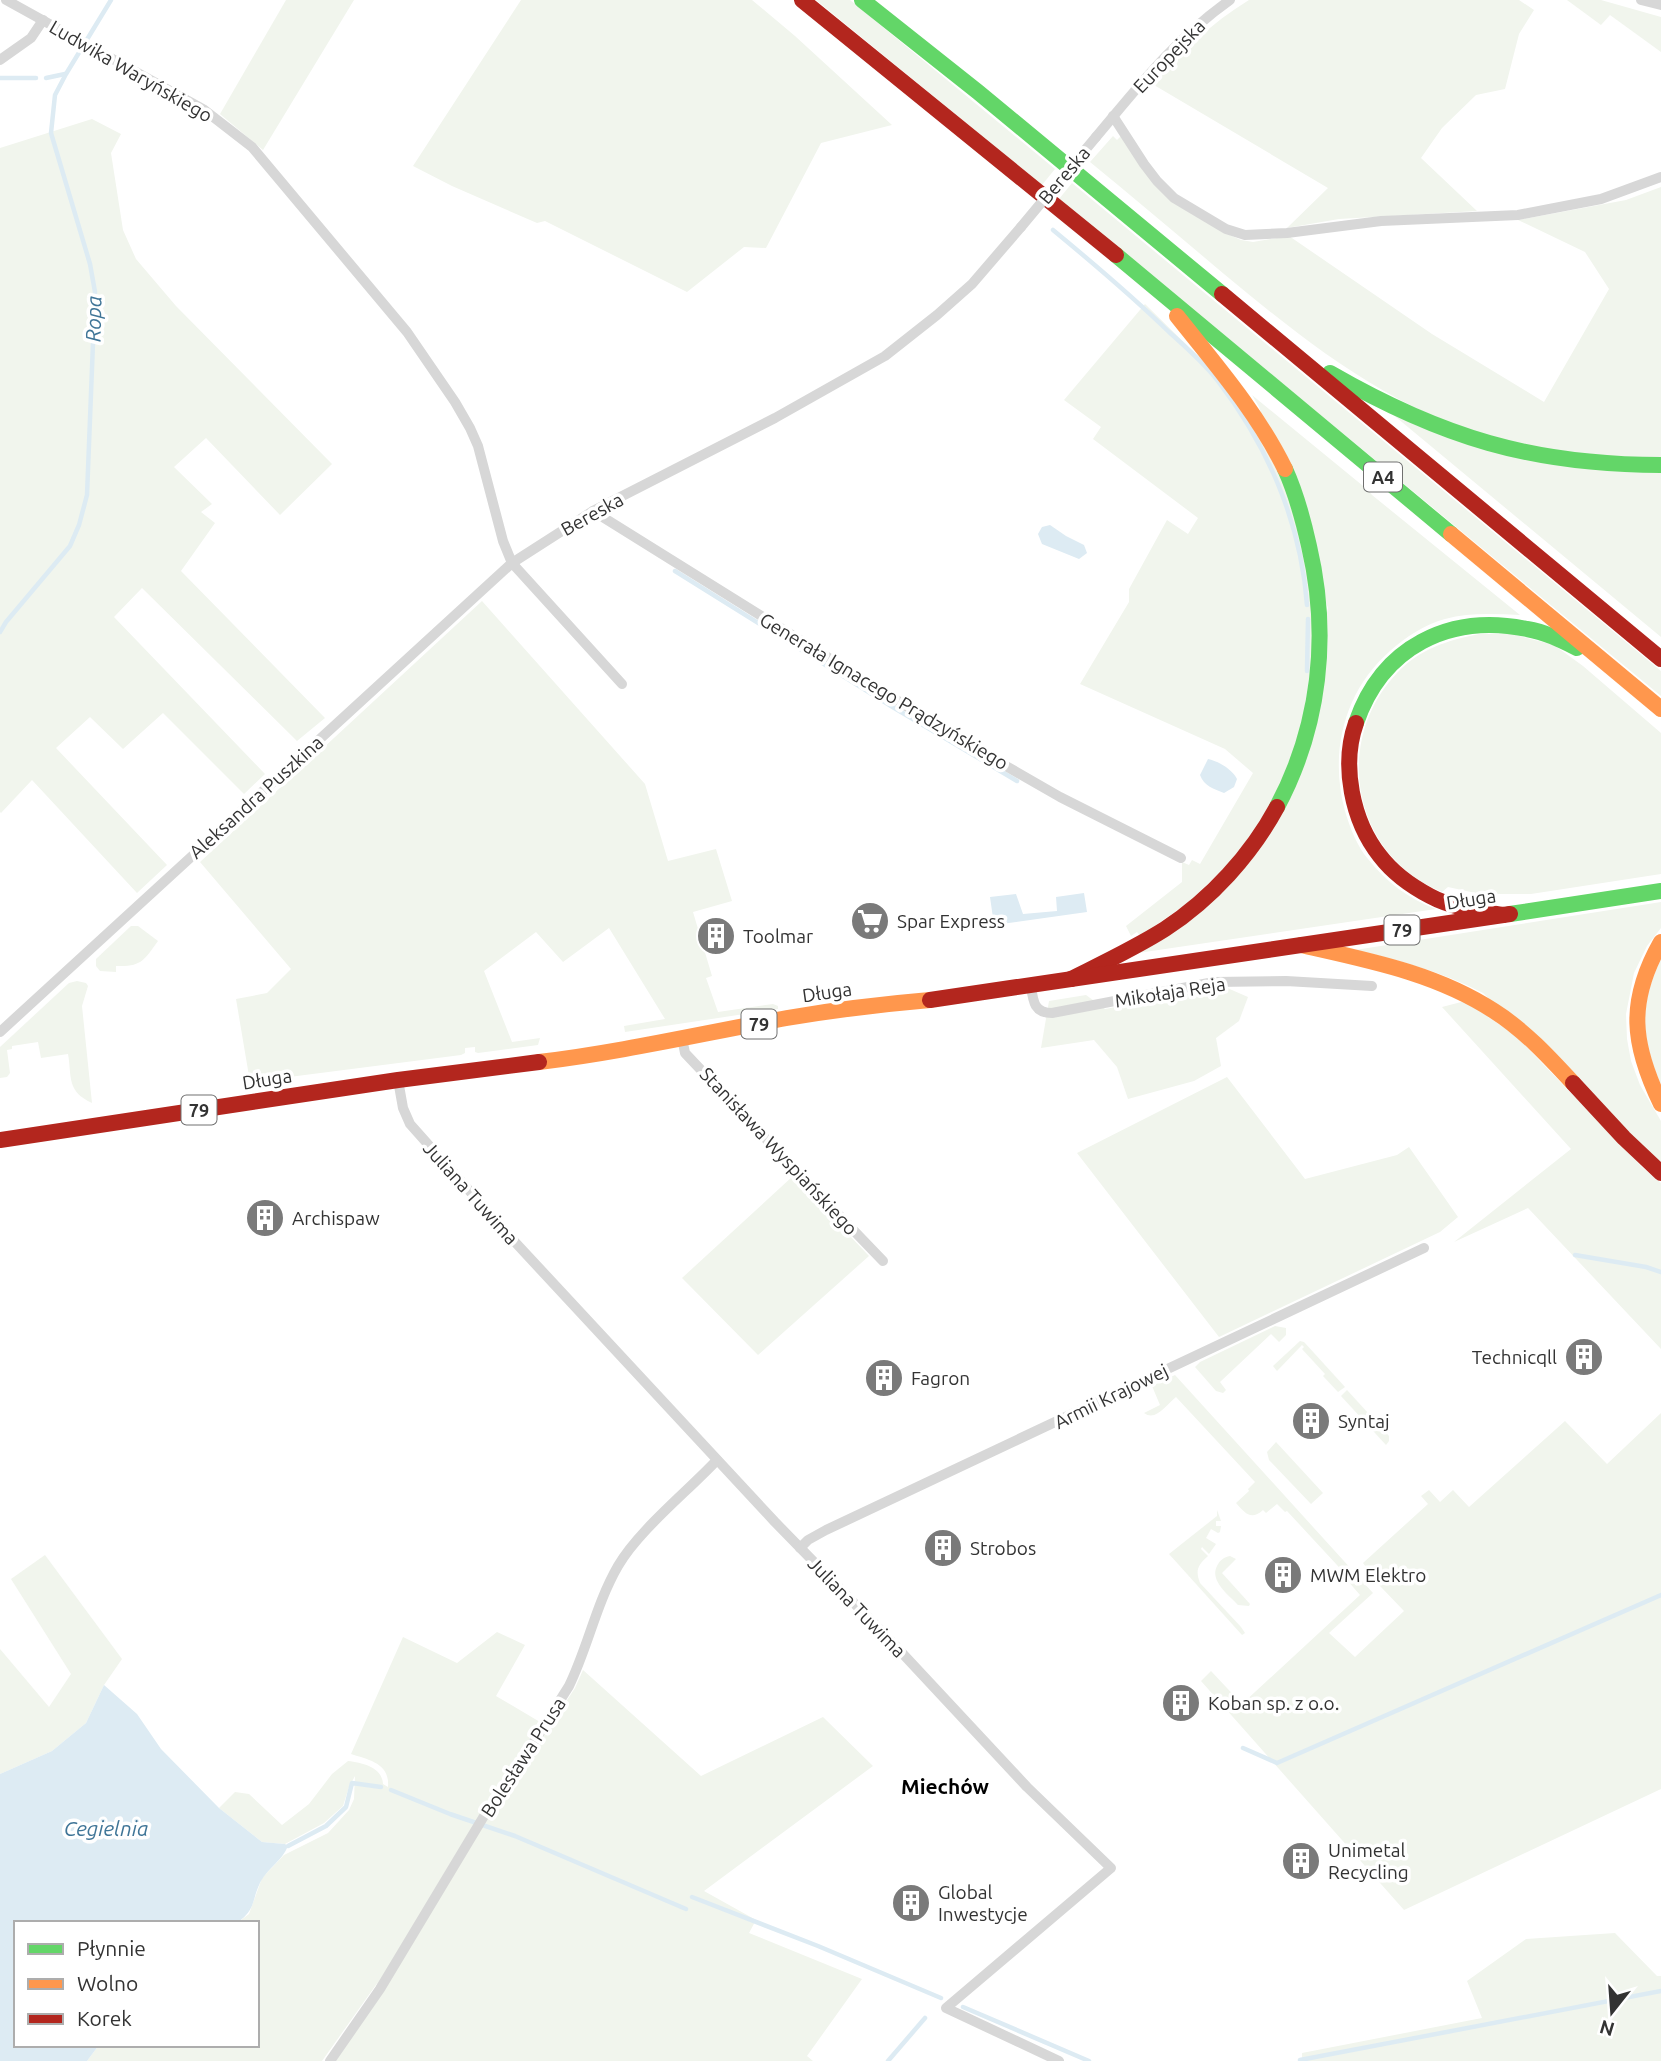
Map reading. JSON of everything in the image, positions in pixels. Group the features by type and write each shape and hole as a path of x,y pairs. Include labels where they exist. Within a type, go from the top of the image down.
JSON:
{"main road":[{"name":"A4","path":"802,0 1150,283 1661,709"},
{"name":"A4","path":"862,0 978,92 1661,659"},
{"path":"1071,979 1163,930 1194,908 1241,861 1263,832 1290,782 1308,734 1317,695 1322,651 1319,592 1310,542 1285,468 1265,431 1244,401 1150,283"},
{"path":"1289,351 1419,420 1480,443 1570,462 1661,466"},
{"path":"1503,915 1429,897 1401,877 1375,851 1358,820 1349,782 1351,739 1361,706 1383,671 1397,658 1428,638 1467,626 1510,625 1542,633 1567,642 1616,672"},
{"name":"Długa","path":"0,1140 398,1080 557,1061 801,1017 1031,986 1661,891"},
{"path":"1661,942 1644,977 1636,1023 1641,1058 1661,1104"},
{"path":"1301,945 1418,974 1457,989 1484,1004 1517,1028 1551,1059 1661,1173"}],"street":[{"name":"Ludwika Waryńskiego","path":"6,0 202,109 252,147 407,332 455,402 478,446 503,541 512,563"},
{"name":"Europejska","path":"1113,116 1177,43 1202,20 1230,0"},
{"path":"1642,0 1661,5"},
{"name":"Ludwika Waryńskiego","path":"0,60 31,38 43,20"},
{"name":"Bereska","path":"512,563 593,511 775,418 885,356 972,284 1113,116"},
{"path":"1113,116 1144,164 1174,198 1226,229 1245,235 1276,234 1381,221 1518,215 1601,199 1661,177"},
{"name":"Generała Ignacego Prądzyńskiego","path":"593,511 959,739 1060,797 1181,858"},
{"path":"512,563 622,684"},
{"name":"Aleksandra Puszkina","path":"0,1032 512,563"},
{"name":"Mikołaja Reja","path":"1031,986 1034,1005 1045,1013 1214,982 1286,981 1372,986"},
{"name":"Stanisława Wyspiańskiego","path":"682,1038 685,1053 883,1261"},
{"name":"Juliana Tuwima","path":"398,1080 405,1115 421,1138 800,1548 1027,1787 1111,1868 946,2008 1059,2061"},
{"name":"Armii Krajowej","path":"800,1548 826,1530 1424,1248"},
{"name":"Bolesława Prusa","path":"330,2061 380,1989 470,1839 569,1686 618,1567 642,1536 717,1460"}],"shaded area":[{"path":"286,0 354,0 263,150 220,114"},
{"path":"521,0 752,0 892,125 821,143 766,248 744,247 687,292 545,221 537,223 413,166"},
{"path":"816,0 850,0 1055,169 1042,185"},
{"path":"1249,0 1519,0 1534,10 1519,34 1505,89 1476,95 1442,128 1421,158 1477,211 1339,219 1287,228 1328,188 1154,85 1198,39 1222,18"},
{"path":"1567,0 1601,0 1661,17 1661,52 1610,15 1601,25"},
{"path":"92,119 121,134 111,153 123,230 136,259 176,306 332,464 280,515 206,438 174,467 212,504 201,512 215,523 181,571 325,718 297,741 142,588 114,617 265,774 244,794 163,713 123,749 90,717 56,748 167,865 137,893 32,780 0,812 0,148"},
{"path":"1113,136 1117,140 1121,136 1141,166 1223,232 1253,242 1289,236 1432,334 1544,402 1609,289 1585,252 1518,220 1626,200 1661,187 1661,457 1582,455 1514,443 1433,416 1359,376 1290,328 1090,162"},
{"path":"1072,183 1661,671 1661,696 1059,199"},
{"path":"1145,304 1210,368 1243,411 1277,469 1291,502 1311,592 1313,651 1301,732 1273,801 1236,856 1189,902 1140,936 1137,932 1131,936 1126,926 1182,882 1182,862 1189,865 1192,860 1200,864 1253,773 1225,749 1080,684 1129,602 1129,589 1167,520 1188,534 1198,518 1093,439 1101,427 1064,400"},
{"path":"1252,395 1520,615 1464,615 1438,621 1416,632 1374,667 1351,704 1344,724 1340,745 1340,789 1357,843 1390,882 1407,895 1436,909 1138,953 1283,812 1328,608 1259,407"},
{"path":"1391,413 1418,426 1661,471 1661,637"},
{"path":"482,601 645,784 668,861 716,849 732,901 693,912 712,976 706,978 718,1012 773,1004 778,1006 778,1009 625,1032 624,1026 665,1019 609,928 563,962 536,932 484,971 512,1042 540,1038 538,1045 478,1053 475,1052 475,1047 465,1048 465,1053 461,1055 250,1082 236,999 267,993 291,969 200,862"},
{"path":"1479,634 1512,634 1554,645 1583,666 1661,733 1661,874 1531,894 1480,894 1448,887 1442,892 1412,875 1388,852 1371,825 1361,794 1359,763 1364,731 1377,700 1406,665 1425,652 1446,643"},
{"path":"1661,902 1661,928 1647,946 1634,973 1626,1014 1631,1061 1640,1085 1661,1121 1661,1163 1483,993 1420,967 1355,950"},
{"path":"131,926 138,926 158,941 137,964 116,966 116,972 100,971 96,966 96,959"},
{"path":"1661,959 1661,1085 1649,1051 1644,1022 1648,993"},
{"path":"77,981 88,986 82,1006 92,1103 74,1088 68,1054 41,1058 38,1042 12,1046 12,1049 7,1050 10,1073 7,1077 0,1078 0,1047 69,983"},
{"path":"1225,987 1248,997 1239,1021 1216,1038 1221,1066 1194,1081 1128,1099 1117,1067 1094,1040 1041,1048 1049,1001 1086,995 1105,1009"},
{"path":"1465,1001 1516,1036 1643,1168 1661,1183 1661,1349 1528,1208 1454,1242 1571,1149 1442,1007"},
{"path":"1227,1077 1305,1179 1397,1155 1409,1147 1458,1217 1440,1232 1219,1337 1077,1153"},
{"path":"793,1176 869,1256 758,1355 682,1278"},
{"path":"1275,1326 1286,1328 1286,1335 1279,1342 1271,1334 1220,1382 1226,1390 1223,1393 1216,1391 1195,1367 1200,1362"},
{"path":"1300,1341 1304,1342 1345,1387 1338,1392 1302,1349 1302,1345 1277,1371 1273,1366"},
{"path":"1175,1375 1373,1593 1329,1633 1355,1657 1404,1611 1363,1563 1428,1504 1421,1496 1429,1490 1440,1502 1453,1490 1469,1507 1565,1421 1607,1464 1661,1413 1661,1789 1404,1910 1201,1681 1211,1671 1242,1704 1360,1595 1347,1580 1349,1578 1287,1511 1277,1504 1266,1513 1263,1510 1252,1515 1239,1507 1236,1503 1255,1482 1176,1397 1157,1414 1144,1413 1160,1405 1152,1386"},
{"path":"1347,1390 1389,1436 1386,1445 1341,1396"},
{"path":"1276,1442 1323,1493 1311,1504 1269,1460 1267,1452"},
{"path":"1217,1510 1221,1521 1216,1521 1216,1526 1221,1526 1220,1532 1211,1529 1206,1538 1216,1544 1209,1554 1202,1547 1208,1556 1198,1568 1198,1578 1241,1627 1245,1633 1242,1635 1169,1554 1217,1516"},
{"path":"45,1555 122,1659 104,1685 86,1723 52,1751 0,1774 0,1649 49,1707 71,1674 11,1579"},
{"path":"1230,1556 1236,1559 1222,1573 1249,1606 1238,1605 1218,1583 1215,1572 1218,1564"},
{"path":"497,1632 525,1645 496,1696 540,1722 505,1779 510,1787 575,1688 583,1670 701,1776 823,1717 873,1766 704,1891 756,1920 749,1933 862,1979 807,2056 813,2061 335,2061 378,1982 322,2061 87,2061 98,2047 259,2047 259,1921 240,1921 249,1914 262,1878 284,1855 328,1833 349,1810 354,1799 355,1776 343,1806 324,1823 285,1844 262,1842 219,1808 235,1792 249,1794 282,1825 309,1804 332,1774 348,1761 375,1770 382,1778 383,1784 388,1787 388,1779 382,1768 351,1754 403,1637 457,1663"},
{"path":"1615,1933 1657,1976 1661,1976 1661,2061 1302,2061 1302,2053 1482,2018 1467,1981 1526,1939"}],"water":[{"path":"1050,525 1084,545 1087,553 1079,559 1042,544 1038,534 1042,527"},
{"path":"1208,759 1232,772 1237,779 1234,787 1224,793 1204,782 1200,775"},
{"path":"1084,893 1087,912 994,925 990,897 1016,894 1023,914 1057,911 1056,897"},
{"name":"Cegielnia","path":"104,1685 137,1714 161,1749 219,1808 262,1842 288,1846 261,1881 253,1904 239,1921 14,1921 14,2047 98,2047 87,2061 0,2061 0,1774 52,1751 86,1723"}],"waterway":[{"name":"Ropa","path":"0,632 70,546 87,495 95,292 90,264 51,133 55,95 111,0"},
{"path":"46,78 65,74"},
{"path":"0,78 36,78"},
{"path":"1053,230 1195,355 1213,374 1236,406 1267,459 1289,515 1304,574 1307,605"},
{"path":"675,571 1017,781"},
{"path":"1307,671 1308,619"},
{"path":"1575,1255 1661,1272"},
{"path":"1243,1748 1277,1763 1661,1595"},
{"path":"288,1846 326,1826 346,1807 352,1783 381,1787"},
{"path":"391,1790 515,1836 686,1909"},
{"path":"692,1897 941,1998"},
{"path":"1300,2060 1661,1991"},
{"path":"963,2007 1089,2061"},
{"path":"888,2061 925,2018"}],"traffic: fast":[{"path":"862,0 978,92 1222,294"},
{"path":"1116,255 1451,534"},
{"path":"1330,373 1410,414 1489,443 1570,460 1661,465"},
{"path":"1277,807 1292,776 1312,712 1319,646 1319,613 1309,546 1299,506 1285,469"},
{"path":"1356,723 1368,696 1383,674 1401,656 1422,642 1445,632 1471,626 1498,625 1540,632 1577,648"},
{"path":"1510,914 1661,891"}],"traffic: slow":[{"path":"1177,316 1249,408 1285,469"},
{"path":"1451,534 1661,709"},
{"path":"1661,942 1643,984 1637,1023 1644,1062 1661,1104"},
{"path":"1301,945 1400,969 1472,998 1516,1027 1573,1083"},
{"path":"539,1062 632,1048 805,1015 930,1000"}],"traffic: jam":[{"path":"802,0 1116,255"},
{"path":"1222,294 1661,659"},
{"path":"1356,723 1349,757 1352,792 1362,826 1380,856 1403,879 1438,900 1503,915"},
{"path":"1071,979 1154,936 1198,904 1242,859 1277,807"},
{"path":"930,1000 1510,914"},
{"path":"0,1140 398,1080 539,1062"},
{"path":"1573,1083 1661,1173"}],"place":[{"name":"Spar Express","path":"870,921"},
{"name":"Toolmar","path":"716,936"},
{"name":"Archispaw","path":"265,1218"},
{"name":"Technicqll","path":"1584,1357"},
{"name":"Fagron","path":"884,1378"},
{"name":"Syntaj","path":"1311,1421"},
{"name":"Strobos","path":"943,1548"},
{"name":"MWM Elektro","path":"1283,1575"},
{"name":"Koban sp. z o.o.","path":"1181,1703"},
{"name":"Unimetal Recycling","path":"1301,1861"},
{"name":"Global Inwestycje","path":"911,1903"}],"district":[{"name":"Miechów","path":"945,1786"}]}
